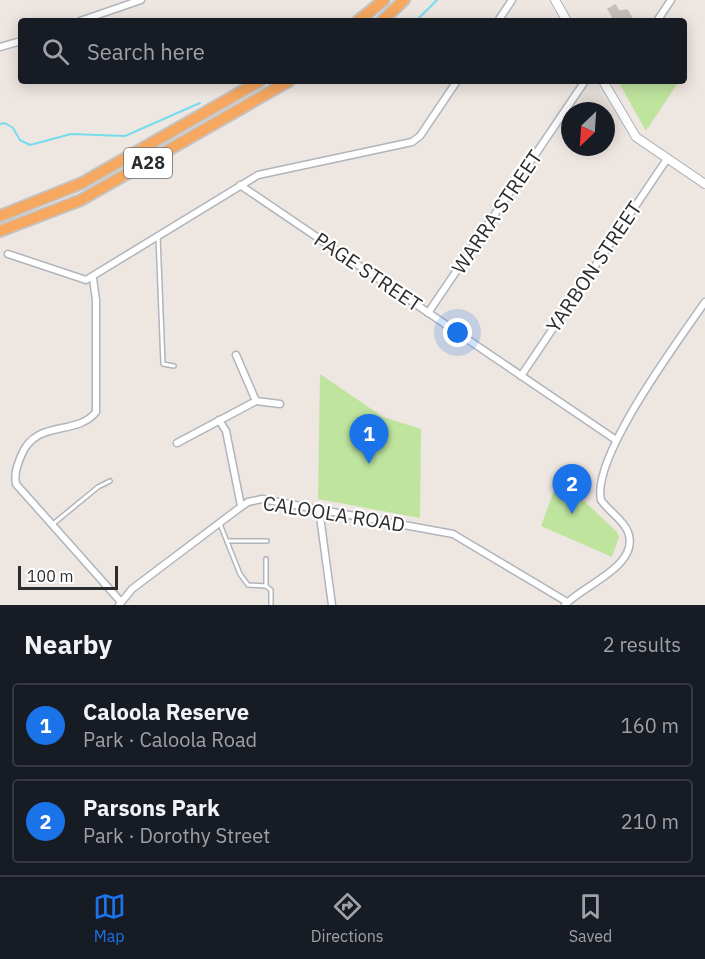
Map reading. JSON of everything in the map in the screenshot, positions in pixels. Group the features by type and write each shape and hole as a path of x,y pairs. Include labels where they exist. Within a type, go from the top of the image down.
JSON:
{"highway":[{"path":"362,18 384,0"},
{"path":"385,18 404,0"},
{"name":"A28","path":"0,216 82,183 255,84"},
{"name":"A28","path":"0,231 81,200 284,84"}],"street":[{"path":"89,18 141,0"},
{"path":"500,18 512,0"},
{"path":"555,0 565,18"},
{"path":"659,18 671,0"},
{"path":"0,47 18,42"},
{"path":"8,254 80,280 93,278 158,234 258,175 412,142 420,136 455,84"},
{"name":"WARRA STREET","path":"428,313 583,84"},
{"path":"605,84 636,137 705,184"},
{"name":"YARBON STREET","path":"521,376 667,159"},
{"name":"PAGE STREET","path":"240,185 616,440"},
{"path":"93,278 96,300 96,412 88,419 33,436 26,445 15,476 16,484 120,603"},
{"path":"566,603 614,569 623,559 627,547 628,530 605,506 599,494 616,440 622,426 705,302"},
{"path":"236,356 256,401"},
{"path":"177,443 256,401 280,404"},
{"path":"219,420 226,431 242,506"},
{"name":"CALOOLA ROAD","path":"120,603 132,589 242,506 262,499 453,534 566,603"},
{"path":"319,510 332,605"}],"lane":[{"path":"158,234 164,364 174,366"},
{"path":"53,524 98,487 110,481"},
{"path":"219,523 248,585 266,586 271,590 271,605"},
{"path":"227,541 267,541"},
{"path":"266,559 266,586"}],"green space":[{"path":"620,84 677,84 646,131"},
{"path":"320,374 383,417 421,429 420,518 318,499"},
{"path":"555,488 584,501 617,532 619,537 612,557 541,526"}],"building":[{"path":"615,5 619,11 627,10 632,18 612,18 608,9"}],"waterway":[{"path":"419,18 437,0"},
{"path":"0,124 5,123 13,128 20,140 30,145 71,134 125,136 200,103"}],"place":[{"name":"Caloola Reserve","path":"369,464"},
{"name":"Parsons Park","path":"572,514"}]}
